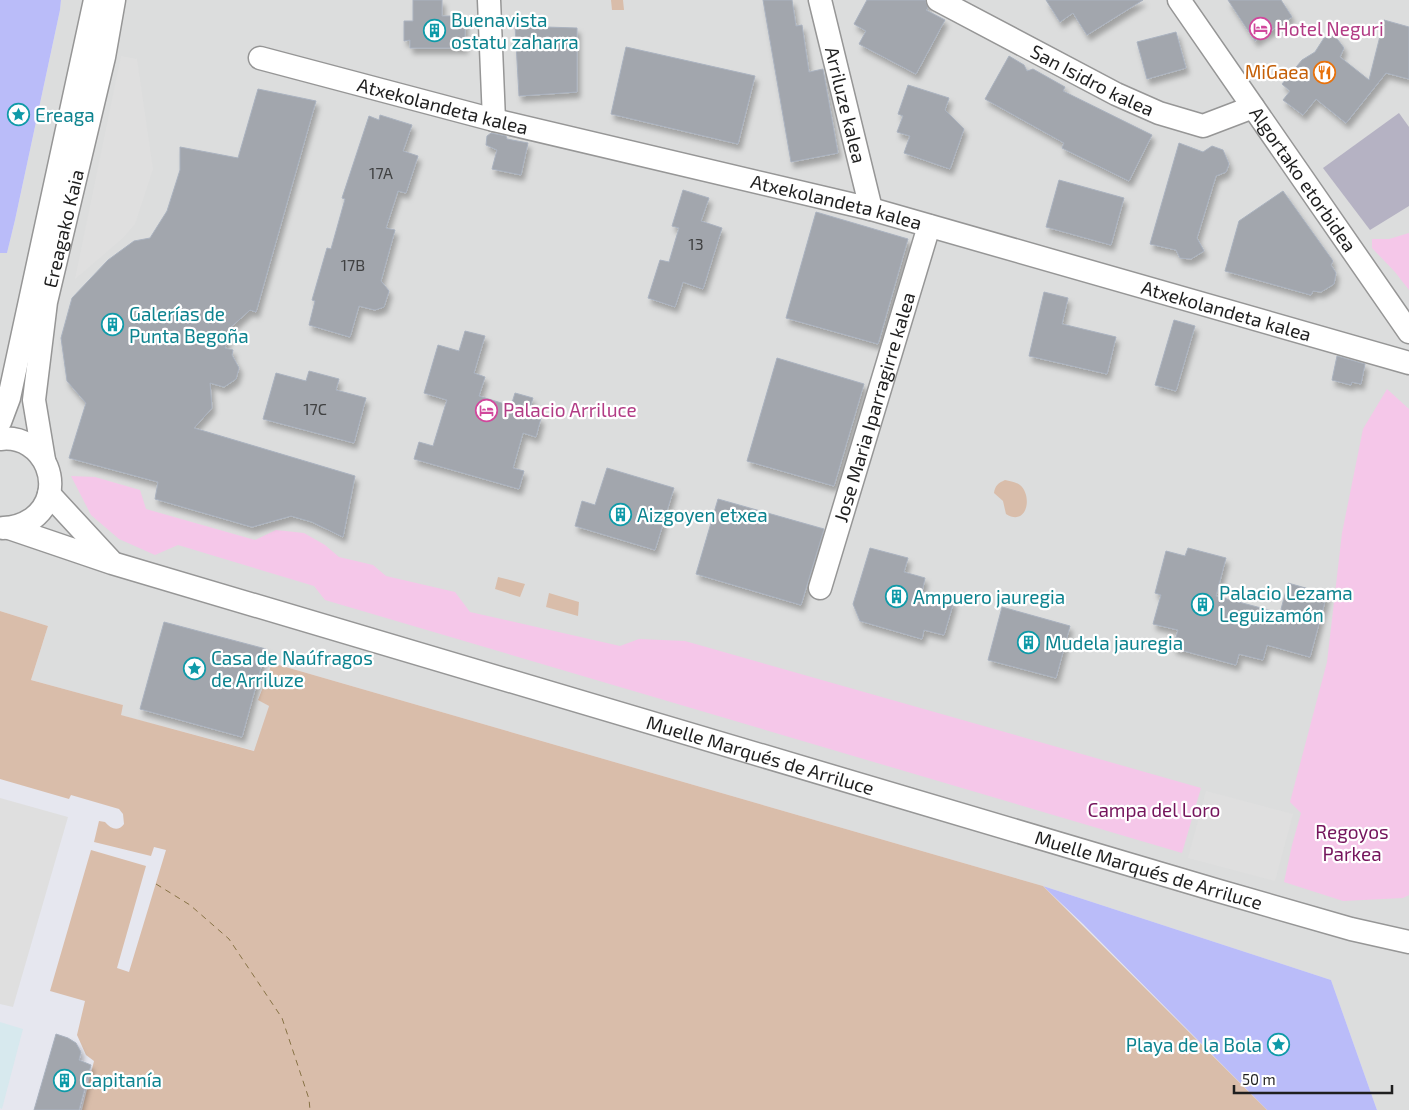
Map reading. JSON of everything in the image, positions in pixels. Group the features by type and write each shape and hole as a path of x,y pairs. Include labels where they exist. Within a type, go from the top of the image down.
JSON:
{"street":[{"name":"Ereagako Kaia","path":"0,422 9,398 95,0"},
{"name":"Ereagako Kaia","path":"49,494 50,482 44,460 34,400 46,302 104,56 114,0"},
{"path":"489,0 494,120"},
{"name":"Arriluze kalea","path":"820,0 871,209"},
{"name":"San Isidro kalea","path":"938,0 1116,94 1159,113 1203,126 1253,107"},
{"name":"Algortako etorbidea","path":"1179,0 1409,332"},
{"name":"Atxekolandeta kalea","path":"260,58 494,120 871,209 1409,363"},
{"name":"Jose Maria Iparragirre kalea","path":"820,588 929,226"},
{"path":"0,439 16,439 26,443 36,450 44,460"},
{"path":"5,528 24,524 37,515 44,506 49,494 112,563"},
{"name":"Muelle Marqués de Arriluce","path":"5,528 112,563 1219,892 1351,929 1409,942"}],"shaded area":[{"path":"61,0 1409,0 1409,1110 1377,1110 1331,980 1043,886 272,663 258,699 269,706 255,751 120,715 123,705 31,680 48,626 0,611 0,253 7,253 15,220"},
{"path":"611,0 623,0 624,10 612,10"},
{"path":"121,56 137,59 153,169 135,224 123,238 75,279"},
{"path":"1399,113 1409,127 1409,206 1370,230 1323,168"},
{"path":"1005,480 1020,485 1024,490 1027,502 1026,508 1019,516 1013,517 1006,514 1003,501 994,493 997,485"},
{"path":"498,577 525,584 520,597 495,589"},
{"path":"549,593 579,602 578,616 546,607"},
{"path":"0,611 48,626 31,680 123,705 121,715 254,751 269,706 258,700 272,663 1043,886 1267,1110 82,1110 94,1061 86,1055 77,1035 85,1001 50,991 91,850 146,866 117,968 129,972 166,850 154,847 151,856 94,842 99,821 105,822 115,829 124,824 123,814 119,809 71,795 69,799 0,779"},
{"path":"1206,791 1293,814 1275,881 1188,858"},
{"path":"0,798 68,817 13,1007 0,1004"},
{"path":"0,1022 23,1029 2,1109 0,1108"}],"sand":[{"name":"Ereaga","path":"0,0 61,0 7,253 0,253"},
{"name":"Playa de la Bola","path":"1043,886 1331,980 1377,1110 1267,1110"}],"green space":[{"path":"1409,233 1409,290 1372,248 1372,239 1389,239"},
{"name":"Regoyos Parkea","path":"1387,389 1409,409 1409,895 1403,898 1343,901 1284,882 1301,813 1290,802 1327,662 1342,533 1363,429"},
{"name":"Campa del Loro","path":"71,476 95,477 140,490 146,509 255,540 276,530 304,533 325,545 339,557 373,565 386,576 455,592 470,612 620,646 639,639 685,641 1201,788 1182,853 325,600 314,586 178,545 155,555 119,539 91,515"}],"building":[{"name":"Buenavista ostatu zaharra","path":"413,0 442,0 442,16 465,16 465,48 410,48 410,40 404,41 404,21 413,21"},
{"path":"763,0 792,0 796,26 802,25 809,72 823,69 838,153 791,162"},
{"path":"867,0 925,0 928,8 926,10 945,20 916,74 859,44 866,31 854,24"},
{"path":"1046,0 1143,0 1087,35 1073,13 1060,22"},
{"name":"Hotel Neguri","path":"1228,0 1281,0 1292,17 1255,41"},
{"name":"MiGaea","path":"1384,20 1409,27 1409,79 1386,73 1346,123 1316,99 1303,115 1283,100 1290,91 1282,84 1302,60 1315,52 1324,38 1335,36 1344,48 1340,57 1369,80"},
{"path":"515,26 577,28 577,92 519,96"},
{"path":"1176,32 1186,68 1147,79 1137,42"},
{"path":"626,47 755,76 738,144 611,114"},
{"path":"1009,56 1024,65 1027,71 1033,69 1065,87 1063,91 1152,135 1129,181 1062,148 1064,143 985,99"},
{"path":"908,85 949,98 945,110 964,129 950,169 904,153 910,136 897,132 903,116 898,114"},
{"name":"Galerías de Punta Begoña","path":"258,89 316,101 256,312 250,310 231,327 225,348 233,350 232,355 239,368 236,379 224,387 210,383 212,408 194,428 355,476 343,537 312,522 291,516 252,527 155,499 158,482 69,458 86,403 67,381 61,338 72,298 108,260 134,241 150,238 167,211 180,170 180,147 238,158"},
{"path":"380,115 412,125 403,151 418,156 406,193 398,191 386,228 395,230 381,281 389,291 384,307 375,310 359,306 350,337 309,325 315,301 312,300 327,248 331,249 345,199 342,198 369,116 379,120"},
{"path":"491,133 506,136 507,139 528,143 521,175 492,169 497,150 486,145 487,136"},
{"path":"1179,143 1203,152 1212,146 1223,150 1229,164 1226,172 1216,176 1197,238 1204,251 1191,259 1180,258 1176,250 1150,244"},
{"path":"1059,180 1124,198 1111,245 1046,227"},
{"path":"683,190 709,198 701,221 722,228 703,289 683,282 675,307 648,298 660,260 669,262 679,228 672,226"},
{"path":"1283,191 1333,261 1331,265 1336,273 1334,284 1321,292 1313,291 1311,295 1225,271 1239,221"},
{"path":"816,212 908,239 878,344 786,318"},
{"path":"1044,292 1068,298 1062,324 1116,337 1107,374 1029,356"},
{"path":"1174,320 1195,326 1176,391 1155,385"},
{"name":"Palacio Arriluce","path":"465,331 485,336 474,373 485,377 479,396 511,406 515,393 533,398 528,414 541,418 536,437 523,433 513,468 524,471 519,489 414,459 419,442 433,446 447,400 424,393 438,345 459,351"},
{"path":"1337,356 1365,364 1361,384 1352,382 1351,385 1332,380"},
{"path":"777,358 864,384 834,486 747,461"},
{"path":"309,371 339,379 336,390 366,398 354,443 263,419 276,373 306,381"},
{"name":"Aizgoyen etxea","path":"607,468 674,488 655,550 575,526 582,501 595,505"},
{"path":"718,499 824,529 801,605 696,574"},
{"name":"Ampuero jauregia","path":"870,548 908,558 904,572 925,578 922,592 954,601 944,635 924,630 922,639 860,621 853,604"},
{"name":"Palacio Lezama Leguizamón","path":"1188,548 1226,558 1216,596 1280,613 1288,583 1327,594 1310,657 1267,645 1263,660 1239,654 1236,665 1173,648 1178,630 1153,624 1161,595 1155,593 1166,551 1185,556"},
{"name":"Mudela jauregia","path":"1002,607 1070,626 1056,678 988,660"},
{"path":"164,622 266,649 242,737 140,709"},
{"name":"Capitanía","path":"56,1034 76,1043 81,1052 79,1060 91,1065 79,1110 34,1110"}],"ferry route":[{"path":"156,884 190,905 229,939 282,1018 309,1099 310,1110"}],"place":[{"name":"Hotel Neguri","path":"1260,29"},
{"name":"Buenavista ostatu zaharra","path":"435,31"},
{"name":"MiGaea","path":"1325,72"},
{"name":"Ereaga","path":"19,115"},
{"name":"Galerías de Punta Begoña","path":"113,325"},
{"name":"Palacio Arriluce","path":"487,410"},
{"name":"Aizgoyen etxea","path":"621,515"},
{"name":"Ampuero jauregia","path":"897,597"},
{"name":"Palacio Lezama Leguizamón","path":"1203,604"},
{"name":"Mudela jauregia","path":"1029,643"},
{"name":"Casa de Naúfragos de Arriluze","path":"195,669"},
{"name":"Playa de la Bola","path":"1278,1045"},
{"name":"Capitanía","path":"65,1080"}]}
